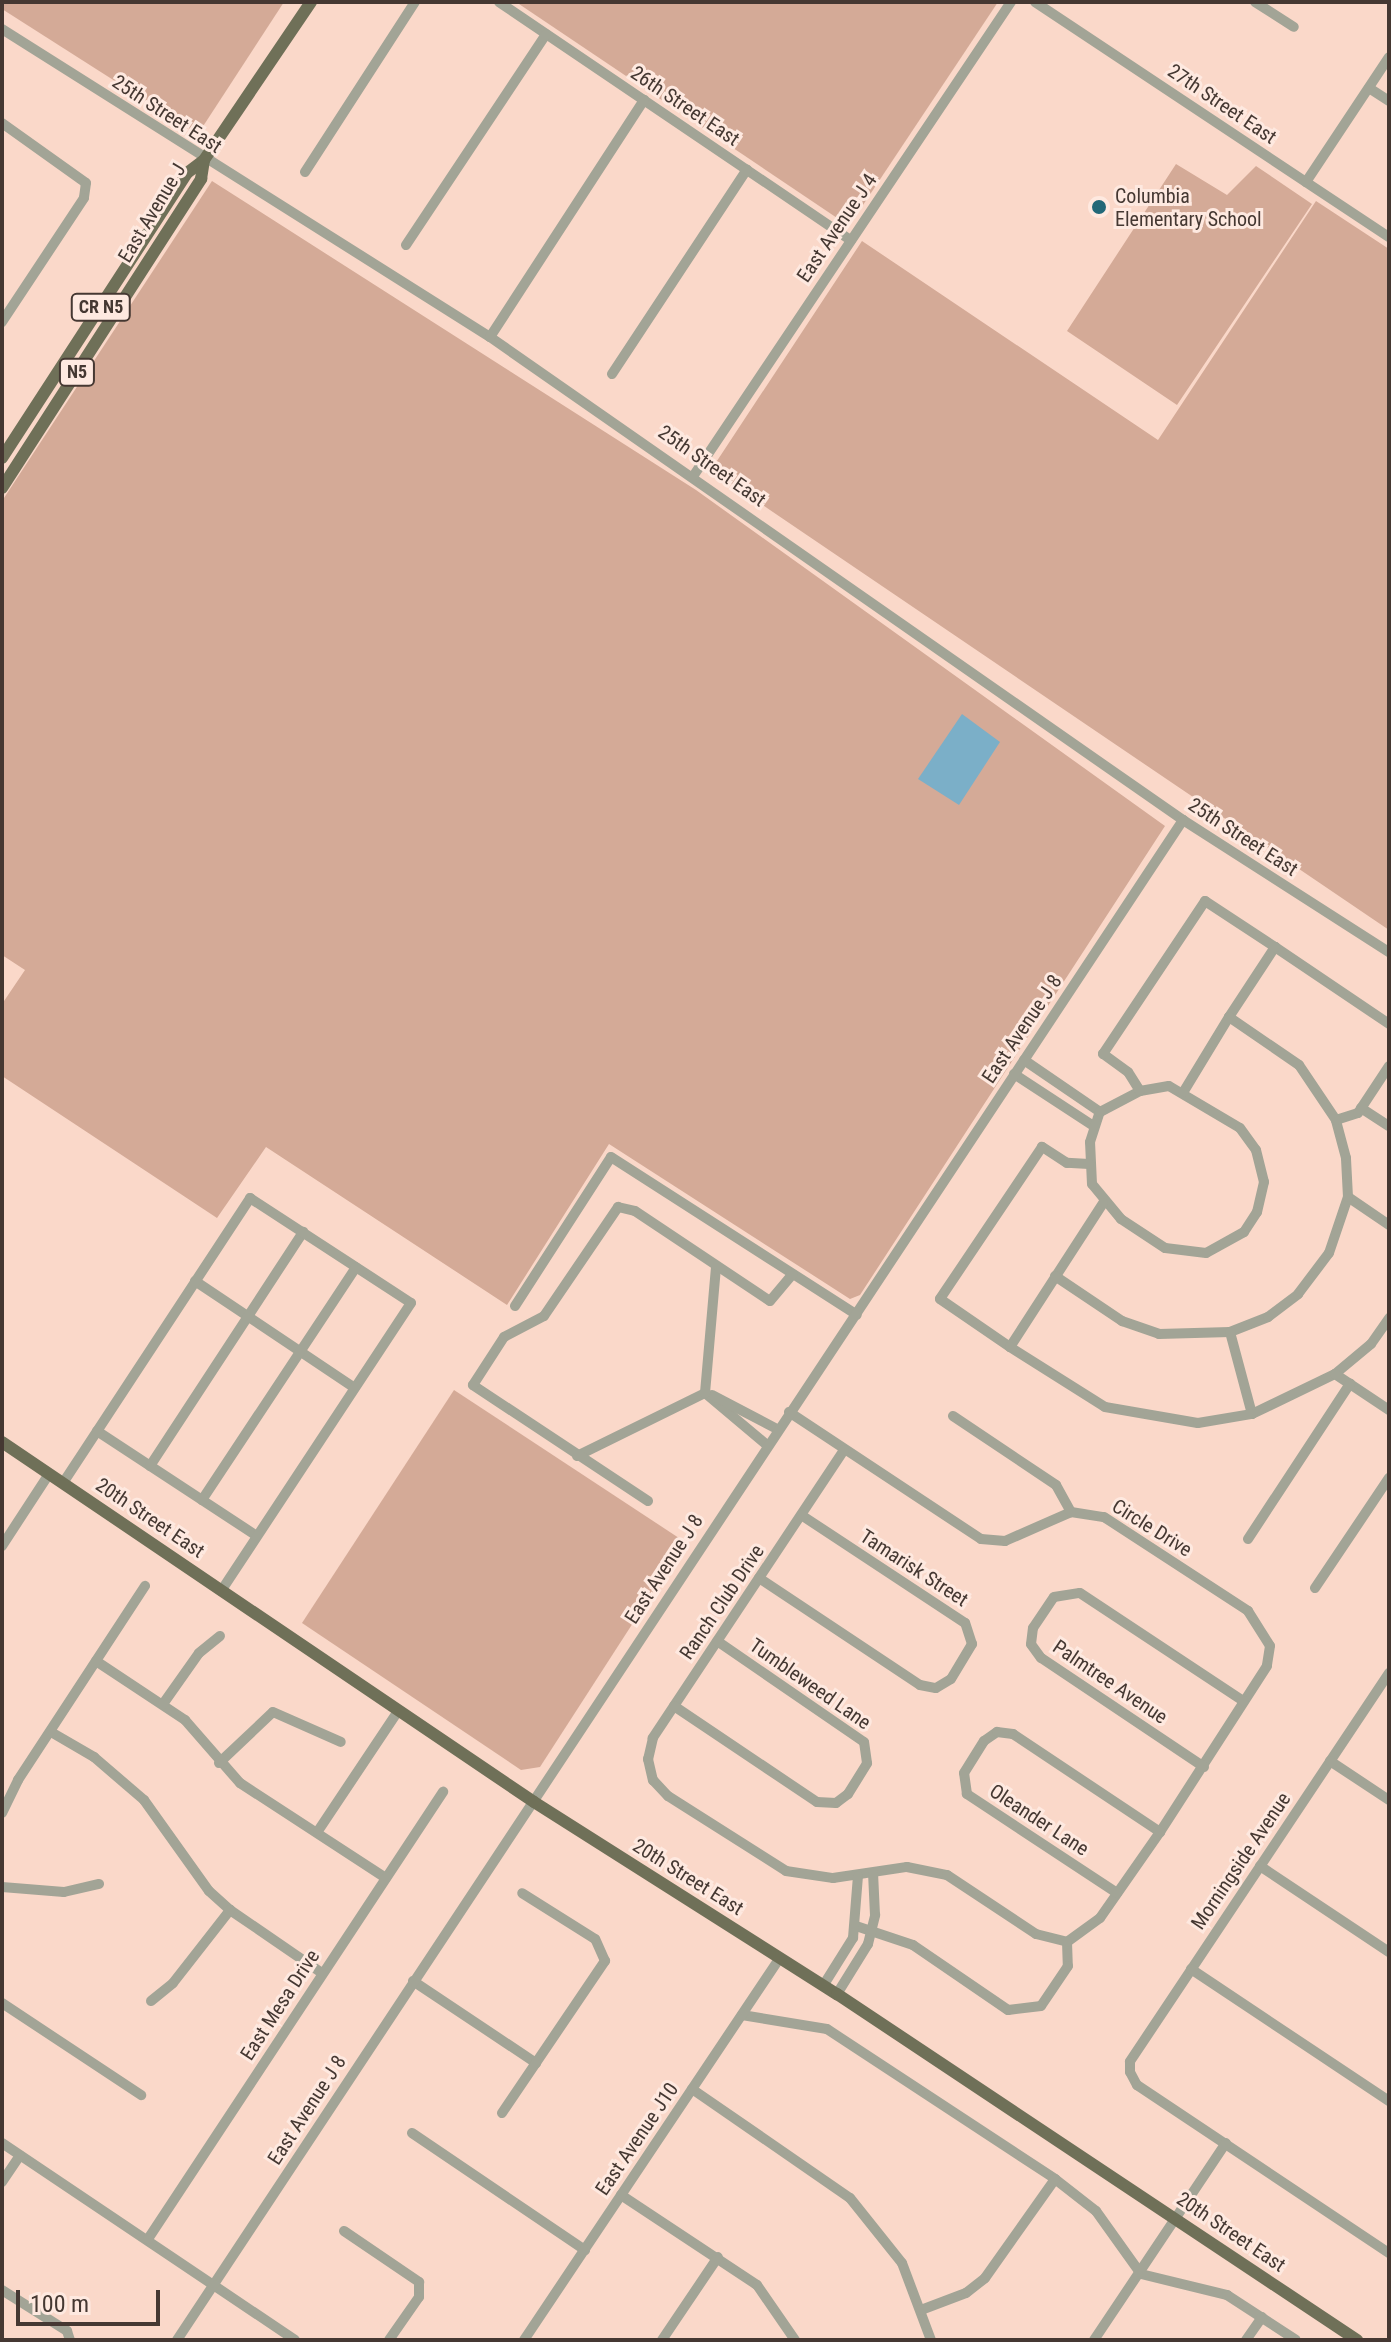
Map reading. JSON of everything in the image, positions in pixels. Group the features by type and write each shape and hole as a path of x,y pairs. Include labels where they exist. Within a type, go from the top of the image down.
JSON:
{"main road":[{"name":"East Avenue J","path":"2,458 187,173 204,160 311,2"},
{"name":"East Avenue J","path":"2,488 201,179 204,160"},
{"name":"20th Street East","path":"2,1442 534,1802 837,1994 1357,2340"}],"street":[{"path":"305,172 415,2"},
{"name":"26th Street East","path":"499,2 851,240"},
{"name":"East Avenue J 4","path":"694,475 1011,2"},
{"name":"27th Street East","path":"1035,2 1389,237"},
{"path":"1255,2 1294,27"},
{"name":"25th Street East","path":"2,29 204,160 490,337 694,475 1183,820 1389,952"},
{"path":"406,245 546,34"},
{"path":"1306,182 1389,57"},
{"path":"1369,88 1389,101"},
{"path":"490,337 644,100"},
{"path":"2,123 86,183 84,198 2,322"},
{"path":"612,374 747,169"},
{"name":"East Avenue J 8","path":"177,2340 777,1429 857,1315 1183,820"},
{"path":"1140,1091 1128,1072 1103,1054 1205,901 1389,1024"},
{"path":"1184,1091 1275,947"},
{"path":"1055,1276 1122,1321 1159,1334 1230,1332 1268,1317 1298,1294 1329,1253 1348,1197 1346,1158 1336,1120 1299,1065 1229,1017"},
{"path":"1024,1060 1100,1112"},
{"path":"1336,1120 1361,1108 1389,1066"},
{"path":"1014,1074 1092,1125"},
{"path":"1169,1086 1184,1091 1240,1128 1256,1150 1264,1182 1257,1212 1244,1232 1206,1253 1186,1254 1165,1248 1103,1203 1092,1184 1089,1164 1092,1125 1100,1112 1140,1091 1169,1086"},
{"path":"1361,1108 1389,1126"},
{"path":"1089,1164 1067,1163 1042,1147 940,1299 1105,1407 1198,1423 1252,1414 1335,1374 1371,1344 1389,1318"},
{"path":"515,1306 611,1157 857,1315"},
{"path":"1348,1197 1389,1225"},
{"path":"63,1483 250,1198 411,1303 221,1591"},
{"path":"1010,1347 1103,1203"},
{"path":"648,1501 473,1385 504,1337 544,1316 618,1207 635,1211 770,1301 793,1274"},
{"path":"150,1466 303,1232"},
{"path":"705,1393 716,1266"},
{"path":"202,1500 356,1267"},
{"path":"195,1281 355,1388"},
{"path":"1230,1332 1252,1414"},
{"path":"1335,1374 1389,1410"},
{"path":"1248,1539 1350,1384"},
{"path":"577,1456 705,1393"},
{"path":"705,1393 777,1429"},
{"path":"705,1393 767,1445"},
{"path":"789,1412 981,1539 1005,1541 1071,1512 1056,1485 953,1416"},
{"path":"97,1431 257,1536"},
{"name":"Ranch Club Drive","path":"844,1450 649,1748 653,1780 668,1796 786,1871 815,1878 858,1876"},
{"path":"2,1546 49,1474"},
{"path":"1315,1588 1389,1478"},
{"name":"Circle Drive","path":"1071,1512 1109,1520 1248,1611 1270,1646 1267,1666 1243,1701"},
{"name":"Tamarisk Street","path":"759,1578 920,1685 936,1688 951,1679 972,1644 965,1623 801,1515"},
{"path":"2,1813 145,1586"},
{"name":"Palmtree Avenue","path":"1204,1767 1041,1658 1031,1644 1033,1628 1054,1597 1080,1593 1243,1701"},
{"path":"163,1704 199,1653 220,1636"},
{"name":"Tumbleweed Lane","path":"674,1706 817,1802 836,1803 848,1794 867,1763 864,1742 717,1641"},
{"path":"96,1661 185,1720 219,1763 240,1783 386,1878"},
{"name":"Morningside Avenue","path":"1226,2143 1137,2085 1130,2072 1130,2062 1389,1673"},
{"path":"823,1986 856,1926 858,1876 907,1867 947,1875 1036,1934 1067,1942 1085,1933 1160,1832 1243,1701"},
{"path":"318,1831 398,1711"},
{"path":"219,1763 273,1712 341,1742"},
{"path":"51,1732 94,1757 144,1800 209,1891 230,1910 322,1973"},
{"name":"Oleander Lane","path":"1117,1893 967,1794 964,1773 984,1741 997,1732 1013,1734 1160,1832"},
{"path":"1330,1761 1389,1800"},
{"name":"East Mesa Drive","path":"148,2239 443,1792"},
{"path":"1260,1866 1389,1952"},
{"path":"837,1994 872,1930 873,1873"},
{"path":"2,1887 64,1892 99,1884"},
{"path":"502,2113 605,1961 602,1948 522,1893"},
{"path":"151,2001 173,1983 230,1910"},
{"path":"856,1926 913,1945 1014,2011 1031,2010 1047,1997 1068,1966 1067,1942"},
{"name":"East Avenue J10","path":"524,2340 780,1958"},
{"path":"1191,1969 1389,2101"},
{"path":"413,1981 536,2063"},
{"path":"2,2003 141,2095"},
{"path":"742,2015 827,2029 1055,2179 1096,2211 1141,2274 1227,2295 1296,2340"},
{"path":"692,2089 850,2198 902,2263 931,2340"},
{"path":"412,2133 585,2250"},
{"path":"2,2143 148,2239 278,2336 295,2340"},
{"path":"1094,2340 1226,2143 1389,2253"},
{"path":"2,2182 20,2155"},
{"path":"921,2310 966,2293 985,2278 1055,2179"},
{"path":"621,2195 757,2285 795,2340"},
{"path":"344,2231 419,2282 419,2297 389,2340"},
{"path":"662,2340 718,2257"},
{"path":"2,2290 67,2331 70,2340"},
{"path":"1246,2340 1262,2317"}],"shaded area":[{"path":"2,2 284,2 198,134 2,9"},
{"path":"516,2 998,2 849,226"},
{"path":"1176,164 1227,195 1256,166 1312,204 1177,405 1067,331"},
{"path":"212,181 696,490 1165,826 860,1295 850,1299 609,1144 507,1305 266,1147 217,1218 2,1076 2,1004 25,970 2,955 2,501"},
{"path":"1316,201 1389,249 1389,930 711,470 862,241 1158,440"},
{"path":"454,1390 682,1540 682,1547 540,1767 521,1770 302,1623"}],"water":[{"path":"962,714 1000,742 959,805 918,779"}],"place":[{"name":"Columbia Elementary School","path":"1099,207"}]}
